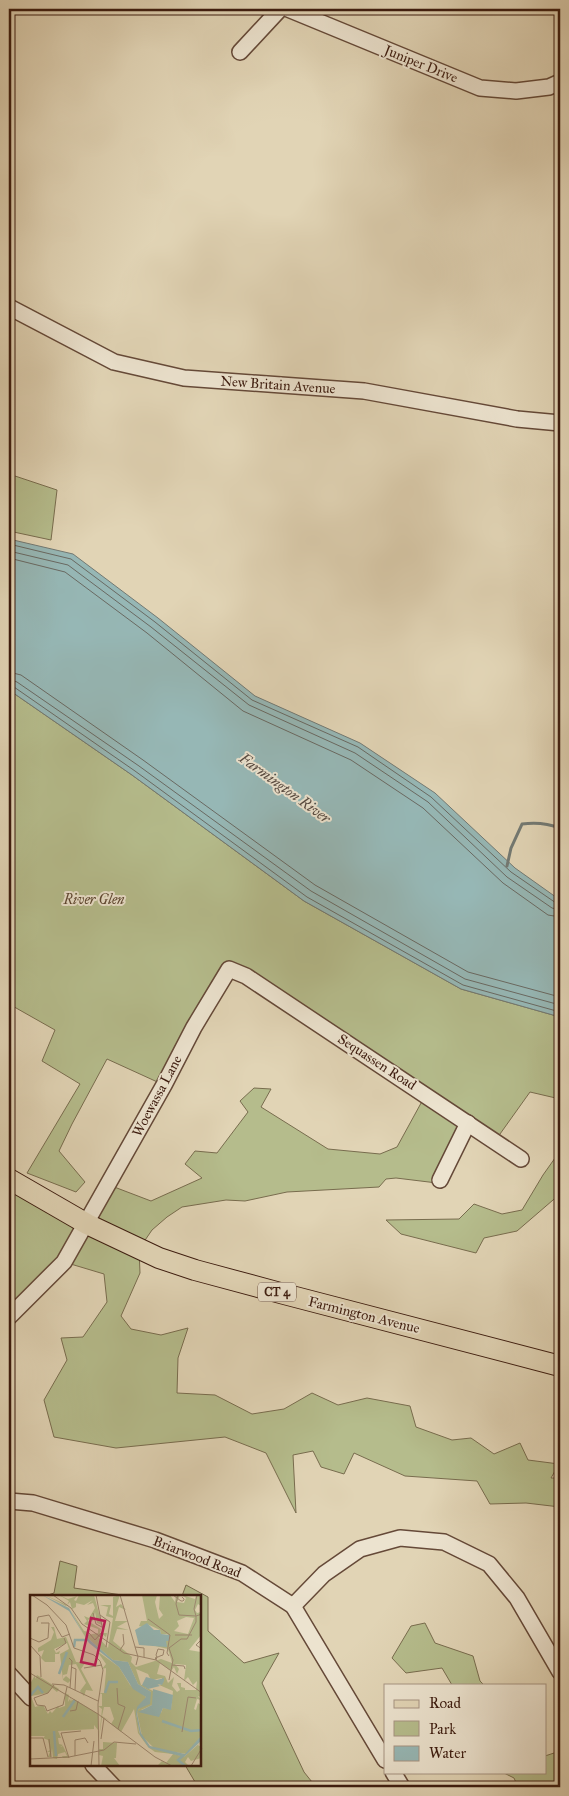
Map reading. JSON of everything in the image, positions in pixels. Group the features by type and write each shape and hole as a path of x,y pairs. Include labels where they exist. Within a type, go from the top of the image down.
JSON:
{"main road":[{"name":"Farmington Avenue","path":"9,1179 87,1224 159,1258 194,1270 560,1366"}],"street":[{"path":"240,52 280,9"},
{"name":"Juniper Drive","path":"288,9 480,88 516,91 550,87 560,82"},
{"name":"New Britain Avenue","path":"9,307 114,362 184,378 364,391 517,419 560,423"},
{"name":"Sequassen Road","path":"229,968 246,976 521,1159"},
{"name":"Woewassa Lane","path":"9,1317 64,1262 229,968"},
{"path":"440,1180 468,1122"},
{"name":"Briarwood Road","path":"9,1501 33,1503 155,1540 242,1573 293,1606 384,1758"},
{"path":"293,1606 324,1574 360,1549 400,1538 444,1542 489,1564 517,1598 560,1672"},
{"path":"9,1674 30,1697"},
{"path":"94,1766 114,1787"},
{"path":"394,1774 402,1787"}],"green space":[{"path":"9,474 57,490 51,540 9,531"},
{"name":"River Glen","path":"9,690 132,775 304,901 461,989 560,1017 560,1099 530,1092 495,1141 468,1123 437,1183 396,1178 386,1179 379,1187 287,1192 245,1201 226,1200 182,1207 152,1230 139,1249 140,1273 121,1316 131,1329 161,1335 188,1328 178,1358 177,1393 215,1395 252,1414 284,1409 312,1393 338,1405 367,1398 410,1406 416,1427 452,1440 471,1438 494,1454 520,1443 528,1460 559,1464 551,1478 560,1478 560,1507 526,1503 490,1504 477,1481 405,1476 354,1453 344,1474 321,1467 313,1451 293,1455 296,1513 266,1453 225,1437 116,1448 54,1437 44,1400 67,1360 61,1338 83,1337 107,1302 104,1274 64,1262 9,1317 9,1206 20,1185 87,1224 109,1185 151,1201 202,1178 185,1164 195,1151 217,1153 248,1112 240,1101 254,1088 271,1089 261,1107 328,1149 380,1154 397,1147 426,1094 229,969 164,1085 107,1059 59,1151 85,1182 76,1192 27,1173 80,1084 42,1061 55,1030 9,1004"},
{"path":"560,1151 560,1194 517,1231 484,1238 476,1253 401,1234 386,1220 459,1219 474,1204 502,1214 522,1210"},
{"path":"60,1561 77,1566 74,1588 122,1595 48,1595 54,1593"},
{"path":"186,1585 208,1597 208,1631 244,1663 279,1653 262,1683 304,1772 316,1787 198,1787 186,1766 201,1766 201,1595 182,1595"},
{"path":"425,1623 435,1643 473,1656 480,1681 483,1684 451,1684 442,1668 406,1673 392,1658 411,1626"},
{"path":"560,1751 560,1787 518,1787 514,1778 506,1774 546,1774 546,1756"}],"water":[{"name":"Farmington River","path":"9,539 73,554 158,618 255,696 360,743 435,793 515,868 560,900 560,1017 461,989 304,901 132,775 9,690"}],"waterway":[{"path":"507,866 511,848 522,824 541,823 560,828"}]}
